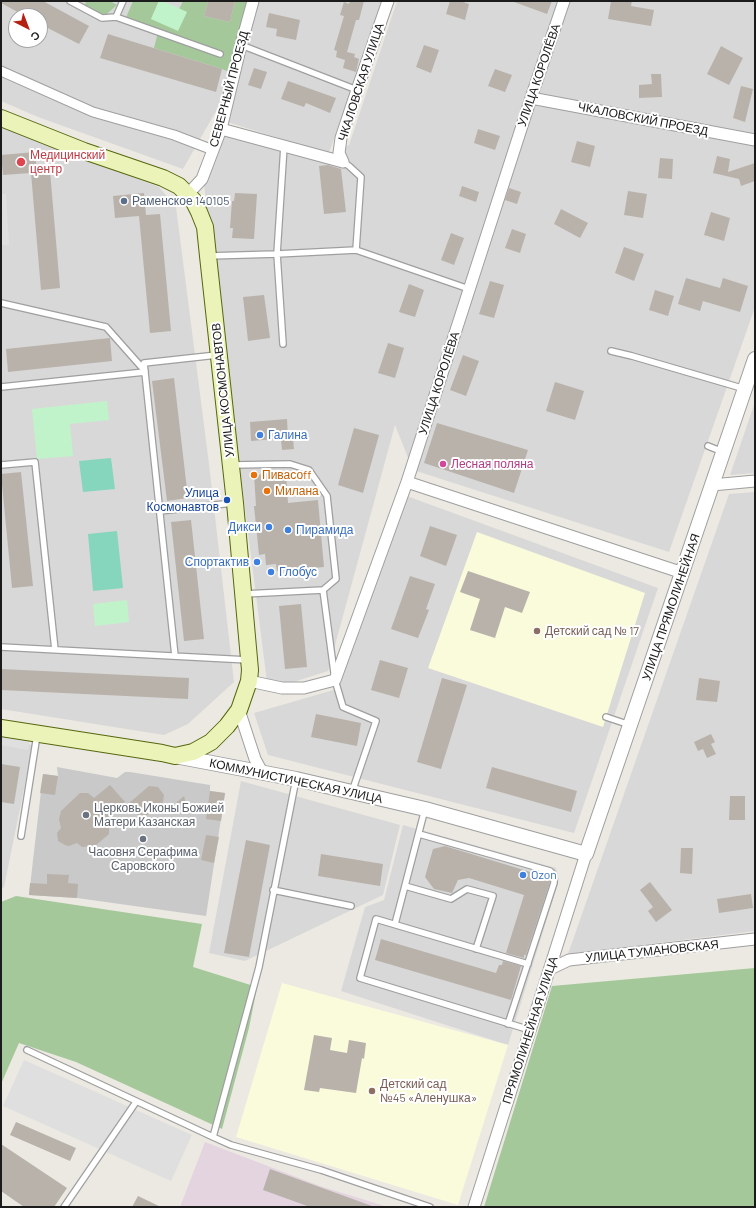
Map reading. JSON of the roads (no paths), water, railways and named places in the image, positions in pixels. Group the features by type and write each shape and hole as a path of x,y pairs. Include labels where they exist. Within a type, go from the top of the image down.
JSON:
{"main road":[{"name":"УЛИЦА КОСМОНАВТОВ","path":"1,118 84,151 163,178 180,186 193,200 205,227 244,594 250,660 249,681 239,710 227,726 211,742 193,752 175,756"},
{"name":"КОММУНИСТИЧЕСКАЯ УЛИЦА","path":"1,728 175,756"}],"street":[{"name":"СЕВЕРНЫЙ ПРОЕЗД","path":"188,194 202,179 221,129 253,1"},
{"name":"ЧКАЛОВСКАЯ УЛИЦА","path":"343,162 339,153 341,138 388,1"},
{"name":"УЛИЦА КОРОЛЁВА","path":"335,680 407,482 530,98 564,1"},
{"path":"1,71 93,112 174,135 213,150"},
{"name":"ЧКАЛОВСКИЙ ПРОЕЗД","path":"530,98 755,140"},
{"path":"221,129 343,162"},
{"name":"УЛИЦА ПРЯМОЛИНЕЙНАЯ","path":"586,854 755,359"},
{"path":"712,485 755,481"},
{"path":"407,482 683,573"},
{"path":"249,681 282,688 304,688 335,680"},
{"path":"239,710 255,759 262,772"},
{"name":"КОММУНИСТИЧЕСКАЯ УЛИЦА","path":"175,756 296,779 426,809 586,854"},
{"name":"ПРЯМОЛИНЕЙНАЯ УЛИЦА","path":"474,1207 586,854"},
{"name":"УЛИЦА ТУМАНОВСКАЯ","path":"550,969 570,960 755,939"}],"lane":[{"path":"70,1 102,18 116,17 220,54"},
{"path":"116,17 123,1"},
{"path":"241,45 357,90"},
{"path":"283,344 277,254 284,146"},
{"path":"343,162 361,177 356,250"},
{"path":"208,256 356,250 469,289"},
{"path":"1,302 106,327 145,372"},
{"path":"611,351 745,389"},
{"path":"175,656 144,363 219,355"},
{"path":"1,386 145,372"},
{"path":"708,446 724,452"},
{"path":"1,466 35,462 55,650"},
{"path":"231,465 290,464 309,470 327,496 336,579 323,590 244,594"},
{"path":"160,511 235,503"},
{"path":"323,590 335,680 342,707 376,721 352,792"},
{"path":"1,647 250,660"},
{"path":"606,717 630,725"},
{"path":"21,836 37,733"},
{"path":"213,1138 259,967 296,779"},
{"path":"395,924 426,809"},
{"path":"419,834 550,871 554,875 554,883 508,1024"},
{"path":"405,886 451,898 467,889 493,896 476,949"},
{"path":"273,890 350,906"},
{"path":"528,964 376,919 360,978 530,1030"},
{"path":"28,1050 213,1138 322,1170 430,1207"},
{"path":"64,1207 136,1102"}],"place":[{"name":"Медицинский центр","path":"21,162"},
{"name":"Раменское 140105","path":"124,201"},
{"name":"Галина","path":"260,435"},
{"name":"Лесная поляна","path":"443,464"},
{"name":"Пивасоff","path":"254,475"},
{"name":"Милана","path":"267,491"},
{"name":"Улица Космонавтов","path":"227,500"},
{"name":"Дикси","path":"269,527"},
{"name":"Пирамида","path":"288,530"},
{"name":"Спортактив","path":"257,562"},
{"name":"Глобус","path":"271,572"},
{"name":"Детский сад № 17","path":"537,631"},
{"name":"Церковь Иконы Божией Матери Казанская","path":"86,815"},
{"name":"Часовня Серафима Саровского","path":"143,839"},
{"name":"Ozon","path":"523,875"},
{"name":"Детский сад №45 «Аленушка»","path":"372,1091"}]}
